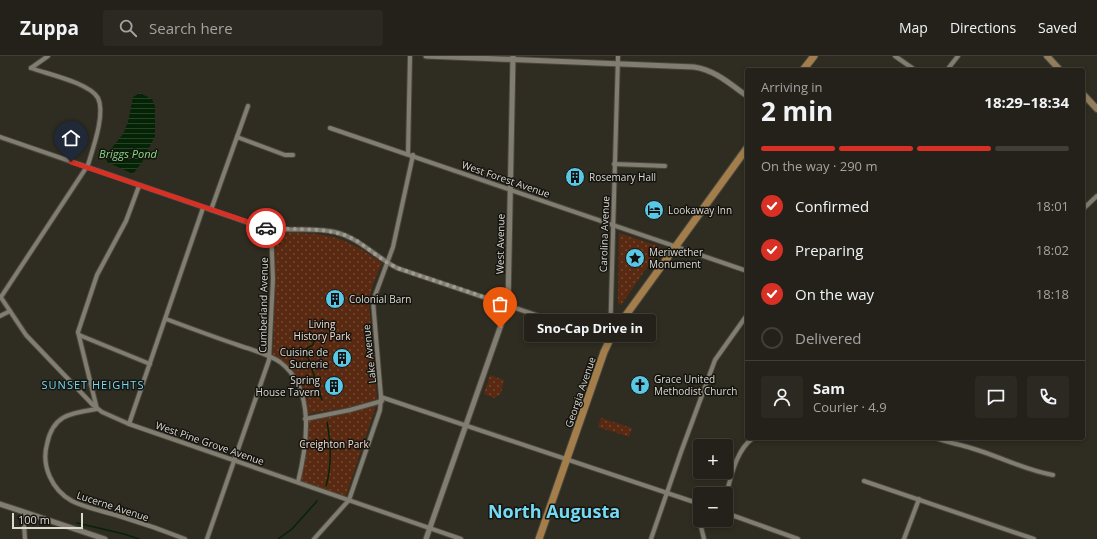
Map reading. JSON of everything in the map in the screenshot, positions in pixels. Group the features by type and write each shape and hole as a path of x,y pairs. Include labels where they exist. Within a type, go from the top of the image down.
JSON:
{"main road":[{"path":"805,68 814,56"},
{"path":"1047,56 1058,68"},
{"path":"1085,96 1097,109"},
{"name":"Georgia Avenue","path":"538,539 610,340 625,314 745,151"}],"street":[{"path":"1,296 87,168 99,120 100,109 98,98 82,86 31,68 48,56"},
{"path":"408,154 410,56"},
{"path":"426,56 513,58 700,68 718,75 745,95"},
{"name":"Carolina Avenue","path":"610,340 612,224 618,56"},
{"path":"895,56 912,68"},
{"path":"949,68 958,56"},
{"name":"West Avenue","path":"426,539 508,305 513,58"},
{"path":"211,210 248,106"},
{"name":"West Forest Avenue","path":"330,128 676,245 745,270"},
{"path":"0,137 203,208 271,229 321,230 342,234 356,240 386,262 397,268 610,340"},
{"path":"237,137 285,155 293,155"},
{"name":"Lake Avenue","path":"314,539 349,500 382,399 373,307 374,295 386,262 390,258 413,155"},
{"path":"614,164 664,166"},
{"path":"97,409 78,334 79,328 97,275 126,221 139,186"},
{"path":"1085,202 1087,205 1097,196"},
{"path":"129,424 203,208"},
{"name":"Cumberland Avenue","path":"207,539 270,356 273,279 271,229"},
{"name":"West Pine Grove Avenue","path":"1,296 26,335 45,357 97,409 129,424 461,539"},
{"path":"0,316 10,311"},
{"path":"651,539 666,492 715,360 745,318"},
{"path":"166,319 270,356 286,367 297,382 303,399 305,419 304,448 298,482"},
{"path":"78,334 81,337 150,364"},
{"path":"305,419 382,399 466,424 566,460 693,502"},
{"name":"Lucerne Avenue","path":"97,409 70,414 62,418 52,430 46,447 45,460 55,486 67,498 77,503 185,539"},
{"path":"729,487 738,459 751,440"},
{"path":"940,440 946,443 970,448 1036,472 1053,475"},
{"path":"864,481 1034,539"},
{"path":"904,539 919,499"},
{"path":"0,504 105,539"},
{"path":"23,512 25,539"},
{"path":"733,516 798,539"},
{"path":"701,527 704,539"}],"green space":[{"name":"Living History Park","path":"273,233 306,233 330,236 354,245 382,263 372,287 369,305 377,399 350,407 307,414 298,380 288,366 273,355 275,293"},
{"path":"619,233 661,247 621,305 618,303"},
{"path":"490,375 504,380 501,394 494,398 484,394"},
{"name":"Creighton Park","path":"376,406 346,496 300,481 307,451 307,421"},
{"path":"601,418 632,428 629,437 598,427"}],"water":[{"name":"Briggs Pond","path":"140,93 152,99 155,106 155,136 142,162 133,174 107,162 106,155 123,134 128,122 133,97"}],"waterway":[{"path":"315,335 313,345 307,348 306,351 322,400"},
{"path":"326,486 330,454 327,422"},
{"path":"278,539 292,529 317,501"},
{"path":"77,523 139,539"}],"way so far":[{"path":"266,228 275,230 321,230 342,234 356,240 386,262 397,268 508,305 500,328"}],"place":[{"name":"Rosemary Hall","path":"575,177"},
{"name":"Lookaway Inn","path":"654,210"},
{"name":"Meriwether Monument","path":"635,258"},
{"name":"Colonial Barn","path":"335,299"},
{"name":"Sno-Cap Drive in","path":"500,328"},
{"name":"Cuisine de Sucrerie","path":"342,358"},
{"name":"Grace United Methodist Church","path":"640,385"},
{"name":"Spring House Tavern","path":"334,386"}],"district":[{"name":"SUNSET HEIGHTS","path":"93,385"},
{"name":"North Augusta","path":"554,512"}],"route":[{"path":"71,162 266,228"}]}
